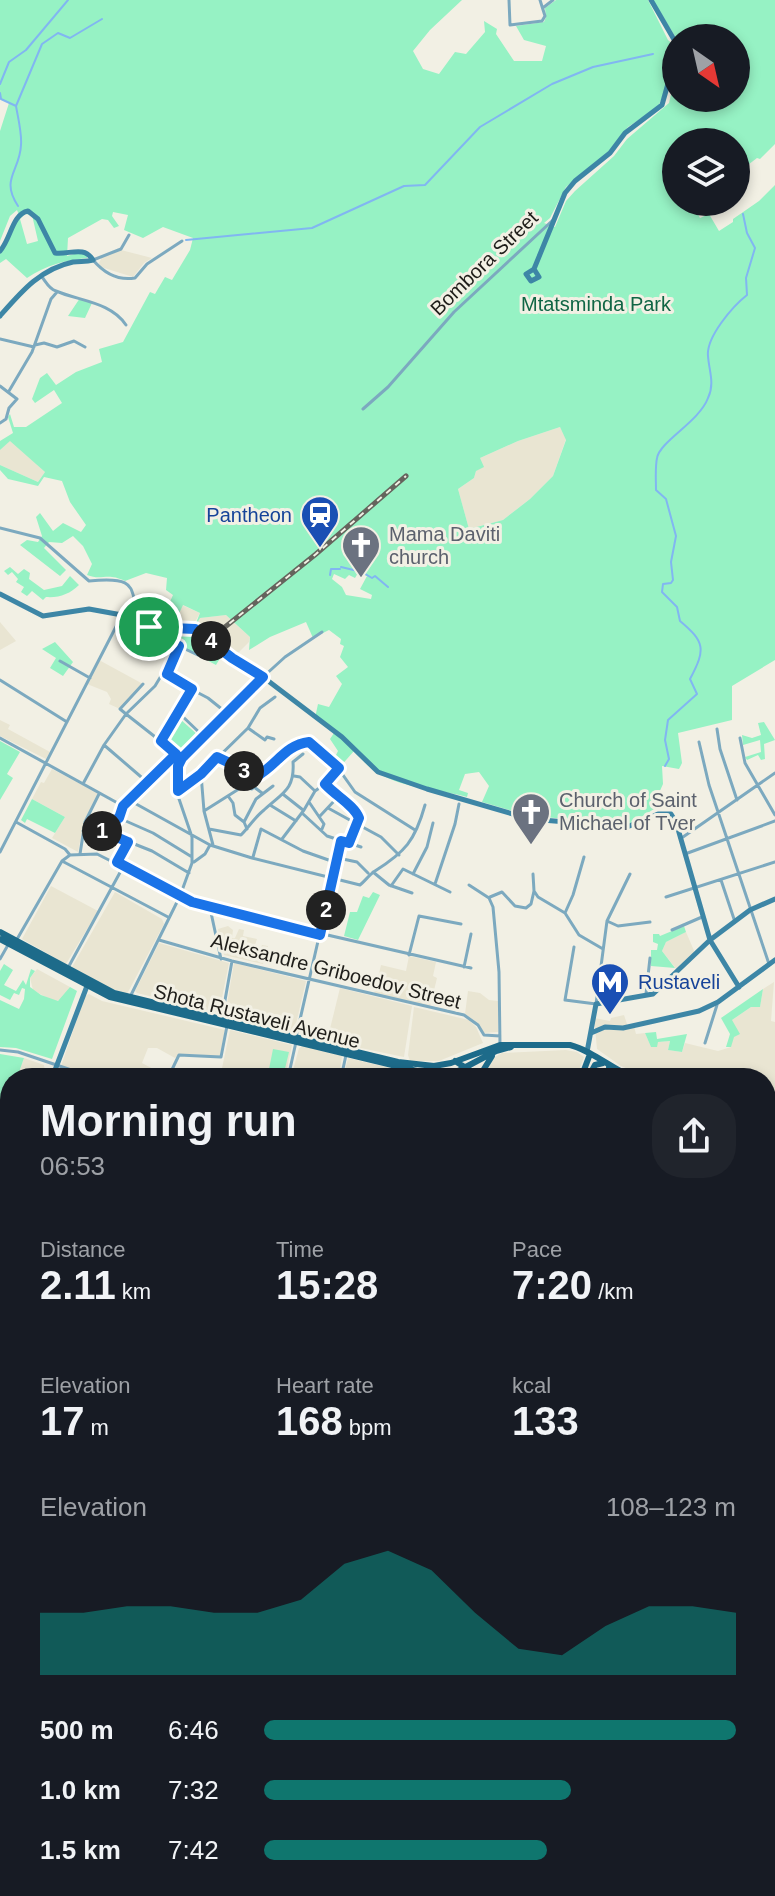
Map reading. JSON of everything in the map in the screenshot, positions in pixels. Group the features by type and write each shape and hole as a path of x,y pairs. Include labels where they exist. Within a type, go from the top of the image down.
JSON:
{"main road":[{"name":"Shota Rustaveli Avenue","path":"0,932 110,997 227,1026 398,1062 434,1066 512,1047 570,1045 588,1053"},
{"name":"Shota Rustaveli Avenue","path":"0,939 13,942 106,990 402,1068"},
{"name":"Shota Rustaveli Avenue","path":"467,1068 498,1048"},
{"path":"486,1068 498,1048"},
{"path":"584,1068 588,1053 612,1068"},
{"path":"471,1055 469,1060 475,1063"},
{"path":"453,1068 455,1061 467,1068"},
{"path":"593,1068 595,1065 606,1065"}],"street":[{"path":"509,0 509,25 542,21 545,16 540,0"},
{"path":"544,7 553,0"},
{"path":"651,0 665,24"},
{"name":"Bombora Street","path":"363,409 388,387 454,312 553,220 569,186 610,153 625,133 662,105"},
{"path":"0,251 10,238 17,217 28,211 38,219 55,253 88,254 104,273 127,279 135,278 147,264 182,241"},
{"path":"534,269 553,220"},
{"path":"0,316 25,287 41,275 121,249 129,235"},
{"path":"41,275 51,289 91,301 116,315 126,325"},
{"path":"0,393 34,346 51,299 57,292"},
{"path":"0,339 57,347 74,341 85,347"},
{"path":"0,423 6,419 9,408 17,398 5,388"},
{"path":"0,528 40,538 89,581 111,578 128,585 133,589 134,604 149,624 149,632 202,657"},
{"path":"0,594 43,616 89,609 122,615 149,627 195,629 342,737 378,772 403,781 530,819 627,827 668,813 674,817 710,940 739,987"},
{"path":"0,852 122,615"},
{"path":"131,997 170,918 192,863 192,837 181,810 178,791 178,766 182,758 285,657 322,632"},
{"path":"84,782 104,745 126,714 155,686 179,646"},
{"path":"60,661 90,678"},
{"path":"167,669 168,676 228,714"},
{"path":"0,680 67,722"},
{"path":"143,684 120,709 182,758"},
{"path":"161,741 192,689"},
{"path":"178,791 201,774 248,728 260,708 275,697"},
{"path":"179,713 204,737"},
{"path":"248,728 265,740 267,737 274,739"},
{"path":"717,729 720,749 737,800"},
{"path":"0,738 123,806"},
{"path":"740,738 745,763 775,815"},
{"path":"217,757 257,776 271,767 289,747 308,742 339,768 355,792 415,830"},
{"path":"590,1033 605,1027 623,1028 699,1011 718,1002 772,962 750,910 718,814 699,742"},
{"path":"104,745 147,782"},
{"path":"83,831 98,829 119,818 123,806 176,754"},
{"path":"209,829 238,835 247,829 284,795 294,776 293,762 303,754"},
{"path":"282,839 303,812 314,789 325,784 339,768"},
{"path":"680,838 775,773"},
{"path":"201,774 204,811 212,846"},
{"path":"294,776 314,789"},
{"path":"325,784 359,815 349,843"},
{"path":"204,811 246,786 262,793"},
{"path":"244,822 256,799 273,786"},
{"path":"80,854 83,831 100,792"},
{"path":"228,795 235,815 247,829"},
{"path":"284,795 322,830 341,841 361,847"},
{"path":"320,816 337,798"},
{"path":"129,800 212,846 363,884 370,872 400,856 425,805"},
{"path":"309,802 324,824 322,830"},
{"path":"435,884 459,804"},
{"path":"270,805 296,821"},
{"path":"328,808 381,837 400,856"},
{"path":"119,818 153,833 192,857"},
{"path":"685,854 775,821"},
{"path":"16,822 65,849 70,855"},
{"path":"413,874 427,847 433,823"},
{"path":"98,829 152,851 189,873"},
{"path":"252,858 261,829 303,851 357,862 391,886 412,893"},
{"path":"290,1068 341,841"},
{"path":"117,862 128,842"},
{"path":"192,863 212,846"},
{"path":"0,959 62,861 70,855 97,854 210,908 471,968"},
{"path":"565,913 584,857"},
{"path":"62,861 170,918"},
{"path":"666,897 775,862"},
{"path":"67,969 124,866"},
{"path":"391,886 403,869 450,892"},
{"path":"489,898 502,892 515,906 526,908 531,904 534,891 533,874"},
{"path":"588,1053 607,921 630,874"},
{"path":"720,880 735,922"},
{"path":"469,885 489,898 497,934 498,1048"},
{"path":"534,891 542,901 565,913 579,935 603,949"},
{"path":"574,947 565,1000 596,1004 645,997 653,994 710,940 750,910 775,899"},
{"path":"210,908 221,959"},
{"path":"409,955 419,916 461,924"},
{"path":"672,930 704,917"},
{"path":"607,921 618,926 650,922"},
{"path":"464,967 471,934"},
{"name":"Aleksandre Griboedov Street","path":"159,940 221,959 464,1015 478,1025 484,1035 500,1036"},
{"path":"645,997 650,958"},
{"path":"221,1019 232,961"},
{"path":"618,983 619,1001"},
{"path":"56,1066 87,986"},
{"path":"705,1043 718,1002"},
{"path":"173,1068 179,1055 221,1057 227,1026"},
{"path":"0,1050 18,1052 62,1068"},
{"path":"343,1068 346,1055"}],"shaded area":[{"path":"121,250 152,258 133,277 101,267 102,257"},
{"path":"560,427 566,439 553,476 503,520 469,529 458,489 474,478 480,458"},
{"path":"10,440 45,472 38,482 0,465 0,450"},
{"path":"182,605 200,613 192,627 173,626"},
{"path":"226,615 250,637 234,657 206,633 194,628 199,618"},
{"path":"0,622 16,641 0,650"},
{"path":"99,660 143,684 120,709 109,704 111,699 107,692 87,684"},
{"path":"0,720 10,725 8,729 50,752 46,759 0,736"},
{"path":"52,769 98,793 84,821 78,852 52,838 65,817 32,799"},
{"path":"51,886 98,911 66,964 22,939"},
{"path":"115,892 162,919 164,924 127,994 72,967"},
{"path":"228,926 233,930 232,938 239,929 244,930 243,936 257,939 255,945 245,943 244,947 251,949 251,952 258,954 262,945 268,946 263,964 224,955 218,929"},
{"path":"686,932 695,953 677,970 662,951 666,942"},
{"path":"159,943 229,963 219,1013 135,991"},
{"path":"409,956 436,962 433,976 437,978 430,1007 374,994 381,965 406,971"},
{"path":"234,963 306,981 294,1033 225,1016"},
{"path":"37,969 70,987 64,997 51,1000 33,990 30,978"},
{"path":"774,982 771,1021 775,1022 775,1068 626,1068 597,1049 594,1018 610,1021 624,1015 628,1027 634,1026 636,1034 645,1033 651,1047 657,1042 670,1041 668,1050 682,1052 685,1043 718,1051 731,1047 732,1020 751,1007 760,1007 763,989"},
{"path":"340,988 412,1006 404,1057 327,1041"},
{"path":"468,991 498,1001 498,1032 483,1033 475,1021 465,1014"},
{"path":"89,994 102,1001 225,1030 220,1056 186,1054 175,1058 157,1048 148,1048 142,1063 151,1068 61,1066 85,996"},
{"path":"414,1007 469,1020 483,1043 439,1061 410,1061 408,1055"},
{"path":"230,1030 292,1045 287,1068 222,1068"},
{"path":"303,1046 342,1056 340,1068 294,1068 299,1048"},
{"path":"566,1050 584,1057 580,1068 489,1068 493,1058 502,1053"},
{"path":"24,1058 44,1065 44,1068 20,1068"},
{"path":"348,1058 390,1068 346,1068"}],"green space":[{"name":"Mtatsminda Park","path":"0,0 462,0 413,51 423,69 439,74 455,52 466,54 485,32 484,21 497,29 496,34 514,61 542,61 546,46 524,40 516,26 544,22 545,8 556,0 648,0 662,28 662,98 658,107 628,127 610,151 566,187 550,218 544,223 555,227 566,201 575,191 662,109 662,112 750,112 750,24 668,24 653,0 775,0 775,144 760,159 750,163 750,128 662,128 662,216 710,216 719,231 737,216 750,216 750,207 775,185 775,660 732,686 732,720 678,733 682,763 679,769 662,766 663,784 659,793 662,804 630,824 530,816 482,802 489,786 479,772 465,774 459,790 468,793 467,797 410,786 388,778 371,768 354,751 339,768 333,761 338,751 330,739 334,733 315,718 318,704 329,707 342,684 336,676 348,667 340,657 344,646 340,644 341,639 329,630 313,638 306,622 270,637 249,650 250,637 226,615 200,618 194,628 200,613 183,605 173,626 159,626 173,595 166,590 167,578 146,573 125,581 87,575 92,564 83,546 73,536 62,543 49,542 44,548 66,570 60,576 20,545 27,540 38,542 42,536 36,517 40,513 53,531 63,523 81,532 86,525 70,502 62,481 44,477 38,486 8,479 0,470 0,465 38,482 45,472 10,441 0,450 0,441 13,433 8,417 10,414 14,427 26,427 62,403 54,390 35,403 32,399 40,378 47,373 56,385 76,372 102,362 99,349 123,342 150,292 155,294 165,277 172,280 190,250 193,238 163,227 143,238 124,230 128,215 113,212 112,216 119,226 114,228 108,220 102,219 68,238 67,256 78,253 87,255 87,258 56,264 27,278 6,259 0,263 0,251 19,215 17,210 10,216 0,241 0,131 9,103 0,99","holes":["25,214 32,215 38,241 27,244 20,219","560,427 566,440 553,476 503,520 469,529 458,489 484,467 480,458","358,573 367,576 360,589 372,595 371,599 346,595 332,579 334,574 345,579 349,575 355,578"]},
{"path":"80,298 92,303 85,318 68,316"},
{"path":"10,567 18,574 24,569 30,573 29,579 44,590 62,586 70,576 79,585 64,595 43,600 32,591 27,596 21,592 24,587 16,582 18,579 12,572 8,575 4,571"},
{"path":"185,630 222,655 216,665 163,637 167,631"},
{"path":"55,642 73,662 63,676 50,668 56,658 42,649"},
{"path":"180,719 199,736 182,752 163,739"},
{"path":"764,722 775,740 764,744 765,759 761,760 758,755 747,760 745,757 761,752 760,740 743,745 742,735 752,738 761,735 758,723"},
{"path":"0,741 20,752 7,774 13,778 0,800"},
{"path":"32,799 65,817 55,833 27,819 25,823 21,820"},
{"path":"373,892 380,895 358,940 344,936 350,912 357,912 363,896 369,898"},
{"path":"684,926 686,932 666,942 662,951 675,968 651,966 651,950 657,950 658,944 653,942 653,934 660,936"},
{"path":"4,964 13,970 4,985 16,991 23,980 26,985 31,969 35,971 30,978 30,987 41,995 58,1001 70,987 77,991 52,1059 16,1048 0,1047 0,1000 19,1009 25,989 22,988 19,995 14,993 10,1000 0,995 0,971"},
{"path":"763,989 760,1007 751,1007 732,1020 740,1034 734,1037 731,1047 726,1047 730,1034 721,1018"},
{"path":"656,1032 657,1039 687,1034 682,1052 668,1050 670,1041 658,1042 657,1047 651,1047 645,1033"},
{"path":"273,1049 289,1052 285,1068 269,1068"},
{"path":"0,1054 24,1058 20,1068 0,1068"}],"waterway":[{"path":"0,84 9,62 26,50 68,0"},
{"path":"16,106 42,44 58,33 70,38 102,19"},
{"path":"186,240 312,228 404,186 425,185 480,127 552,84 593,67 653,54"},
{"path":"0,93 1,99 16,106 20,126 20,154 11,182 18,206"},
{"path":"665,766 669,759 665,740 668,720 697,694 690,679 699,660 700,647 694,635 680,621 677,607 662,592 663,584 673,580 671,562 676,536 666,499 656,490 656,462 665,445 697,415 708,398 711,387 708,356 711,340 728,314 747,295 746,278 755,248 747,233 743,216"},
{"path":"341,567 372,578 375,576 388,587"},
{"path":"330,575 331,569 340,569"}],"railway":[{"path":"220,631 406,476"}],"place":[{"name":"Pantheon","path":"320,549"},
{"name":"Mama Daviti church","path":"361,579"},
{"name":"Church of Saint Michael of Tver","path":"531,846"},
{"name":"Rustaveli","path":"610,1016"}],"route":[{"path":"149,627 195,629 263,677 182,758 178,766 178,791 217,757 257,776 271,767 289,747 305,742 309,742 339,768 325,784 337,798 353,808 359,818 349,843 341,841 320,935 192,902 117,862 128,842 98,829 119,818 123,806 176,754 161,741 192,689 167,674 179,646 149,632 149,627"}]}
